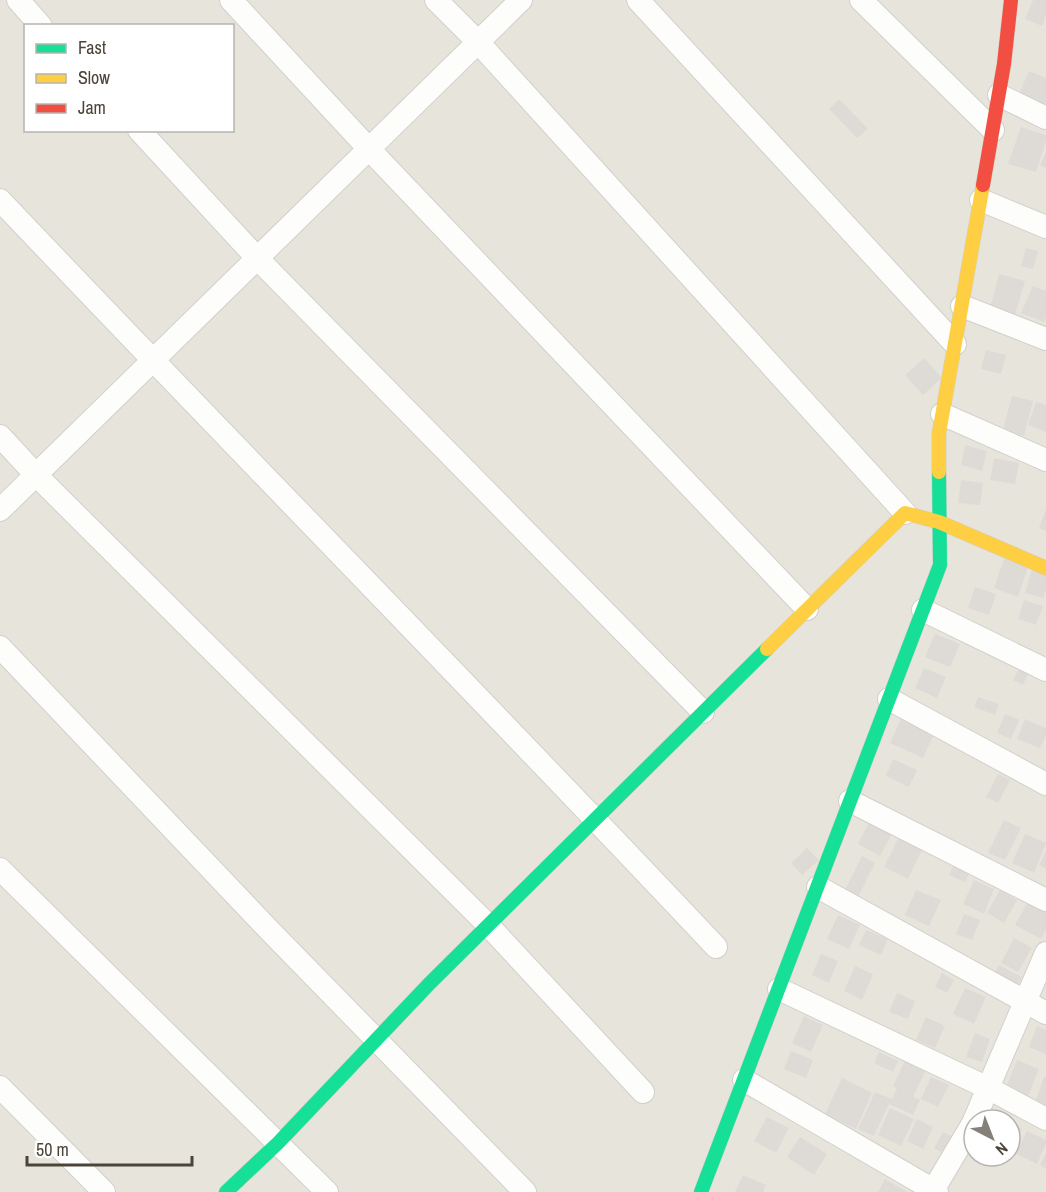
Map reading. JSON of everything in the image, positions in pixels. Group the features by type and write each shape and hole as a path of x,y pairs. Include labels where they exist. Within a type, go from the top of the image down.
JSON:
{"street":[{"path":"18,0 39,24"},
{"path":"231,0 369,149 807,609"},
{"path":"436,0 478,42 905,513 939,522 1046,568"},
{"path":"0,510 521,0"},
{"path":"638,0 955,344"},
{"path":"861,0 993,130"},
{"path":"701,1192 940,565 939,433 999,95 1011,0"},
{"path":"999,95 1046,118"},
{"path":"141,132 257,258 703,712"},
{"path":"0,200 152,361 596,819 716,947"},
{"path":"981,200 1046,227"},
{"path":"962,306 1046,339"},
{"path":"942,414 1046,460"},
{"path":"0,436 36,475 488,925 643,1092"},
{"path":"226,1192 278,1143 488,925 905,513"},
{"path":"923,610 1046,670"},
{"path":"0,647 262,923 525,1192"},
{"path":"889,699 1046,784"},
{"path":"850,801 1046,900"},
{"path":"0,869 327,1192"},
{"path":"818,887 1046,1013"},
{"path":"744,1080 934,1191 973,1123 1046,953"},
{"path":"779,989 988,1088 1046,1119"},
{"path":"0,1087 104,1192"}],"shaded area":[{"path":"0,0 1046,0 1046,1192 0,1192"}],"building":[{"path":"1033,0 1046,0 1046,15 1042,26 1025,19"},
{"path":"1029,71 1046,78 1046,106 1017,99"},
{"path":"839,99 868,129 857,138 829,109"},
{"path":"1021,127 1046,135 1036,172 1008,164"},
{"path":"1046,152 1046,168 1040,165"},
{"path":"1026,248 1038,251 1033,269 1021,266"},
{"path":"999,274 1025,281 1015,315 990,309"},
{"path":"1033,286 1046,291 1044,322 1021,313"},
{"path":"986,350 1006,355 1001,374 981,369"},
{"path":"924,358 942,378 923,395 905,375"},
{"path":"1012,396 1033,401 1024,436 1003,430"},
{"path":"1036,402 1046,405 1046,432 1028,425"},
{"path":"965,445 987,451 982,471 961,465"},
{"path":"994,458 1019,463 1015,484 990,480"},
{"path":"961,480 983,483 980,505 958,503"},
{"path":"1046,509 1046,531 1039,528"},
{"path":"1004,559 1028,567 1018,597 994,588"},
{"path":"1032,569 1046,574 1046,589 1043,598 1025,593"},
{"path":"975,587 996,594 989,615 968,608"},
{"path":"1024,600 1043,606 1036,625 1018,619"},
{"path":"935,634 960,644 950,667 925,657"},
{"path":"1020,667 1029,672 1023,685 1013,680"},
{"path":"924,668 946,677 937,698 915,688"},
{"path":"978,697 999,704 995,715 974,707"},
{"path":"1005,714 1019,720 1011,739 997,733"},
{"path":"901,719 934,734 923,758 890,743"},
{"path":"1025,719 1046,728 1046,735 1040,748 1017,739"},
{"path":"893,759 917,770 909,787 886,776"},
{"path":"998,774 1010,780 998,803 986,797"},
{"path":"870,820 893,832 880,856 858,844"},
{"path":"1004,820 1021,828 1005,860 988,853"},
{"path":"901,833 925,844 908,879 884,867"},
{"path":"1025,834 1046,843 1034,873 1012,863"},
{"path":"807,848 819,860 802,875 791,863"},
{"path":"1046,851 1046,869 1039,865"},
{"path":"862,856 875,863 857,899 844,892"},
{"path":"955,862 971,869 965,882 949,875"},
{"path":"974,880 994,889 984,914 963,904"},
{"path":"916,890 941,900 929,926 905,915"},
{"path":"1000,890 1017,900 1004,923 987,913"},
{"path":"1027,903 1046,913 1046,929 1041,939 1015,925"},
{"path":"964,914 980,920 972,940 956,934"},
{"path":"838,915 860,925 849,949 827,939"},
{"path":"866,930 888,939 881,955 859,945"},
{"path":"1014,938 1032,948 1018,972 1001,963"},
{"path":"821,954 838,961 829,983 812,975"},
{"path":"999,965 1022,977 1016,989 992,977"},
{"path":"855,966 873,974 862,1000 844,991"},
{"path":"942,973 954,980 947,993 935,987"},
{"path":"965,988 986,997 974,1024 953,1014"},
{"path":"897,993 915,1001 908,1019 889,1012"},
{"path":"804,1016 823,1025 811,1052 792,1043"},
{"path":"926,1017 945,1026 935,1048 916,1040"},
{"path":"1037,1026 1046,1030 1046,1054 1029,1047"},
{"path":"975,1033 990,1039 982,1062 966,1057"},
{"path":"791,1051 813,1060 806,1078 784,1069"},
{"path":"879,1052 898,1061 893,1072 874,1063"},
{"path":"1017,1060 1039,1069 1028,1096 1006,1087"},
{"path":"905,1061 926,1070 913,1097 920,1100 913,1115 889,1104 874,1136 858,1129 875,1092 892,1099 897,1088 893,1086"},
{"path":"931,1077 949,1085 938,1107 921,1099"},
{"path":"1044,1077 1046,1078 1046,1109 1034,1105"},
{"path":"842,1078 872,1093 856,1129 825,1114"},
{"path":"890,1108 914,1119 901,1146 878,1135"},
{"path":"767,1117 789,1128 776,1153 754,1141"},
{"path":"917,1119 933,1127 923,1149 907,1141"},
{"path":"1027,1131 1046,1140 1037,1164 1022,1157 1022,1141"},
{"path":"943,1132 960,1141 950,1157 934,1148"},
{"path":"800,1137 827,1154 814,1175 787,1157"},
{"path":"1046,1153 1046,1169 1040,1165"},
{"path":"743,1175 766,1185 763,1192 735,1192"},
{"path":"885,1179 907,1192 878,1192"}],"traffic: fast":[{"path":"701,1192 940,565 939,472"},
{"path":"226,1192 278,1143 429,984 767,649"}],"traffic: slow":[{"path":"939,472 939,433 983,185"},
{"path":"767,649 905,513 939,522 1046,568"}],"traffic: jam":[{"path":"983,185 1004,64 1011,0"}]}
